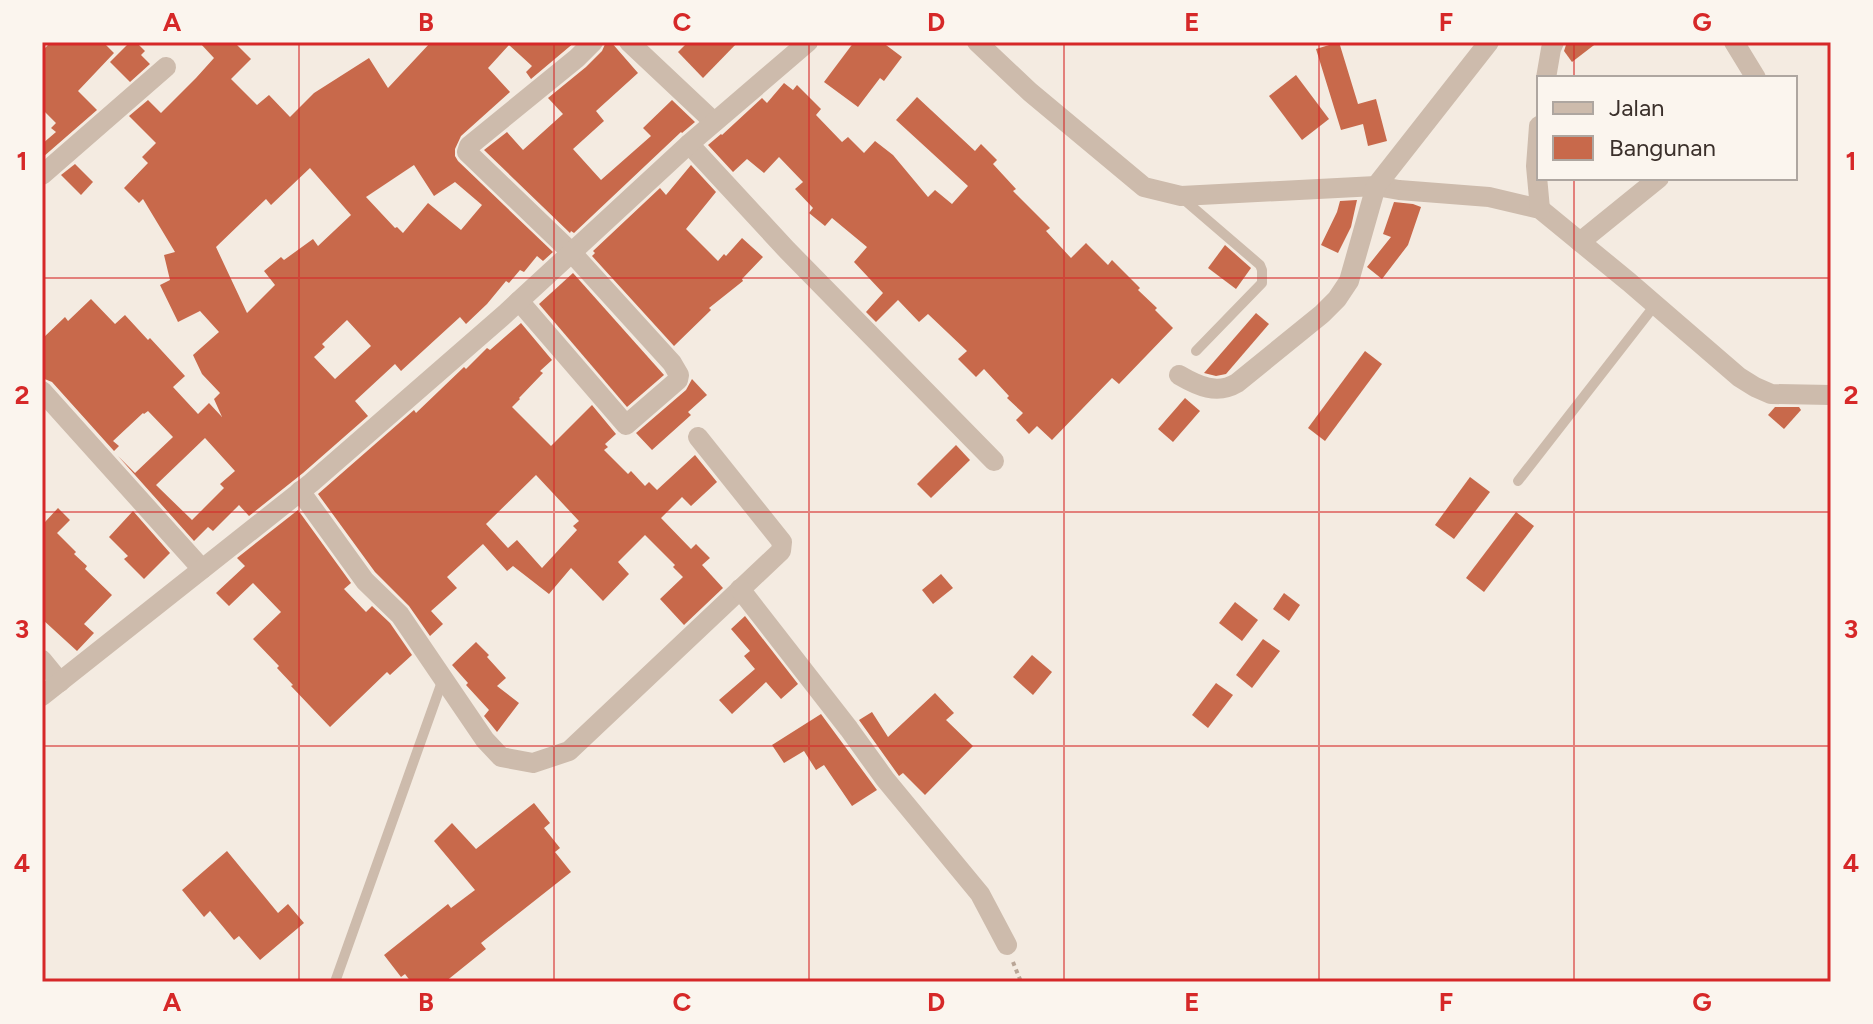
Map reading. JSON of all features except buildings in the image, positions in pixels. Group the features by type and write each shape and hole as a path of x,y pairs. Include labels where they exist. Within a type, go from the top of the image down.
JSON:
{"street":[{"path":"519,301 626,425 678,380 679,375 672,363 572,253 467,152 469,146 593,42"},
{"path":"629,42 714,122"},
{"path":"42,696 311,483 519,301 689,144 808,42"},
{"path":"977,42 1030,92 1144,187 1181,196 1376,186 1489,197 1540,209 1739,377 1771,394 1831,395"},
{"path":"1179,375 1215,390 1227,389 1337,299 1349,281 1376,186 1489,42"},
{"path":"1546,76 1554,42"},
{"path":"1734,42 1755,76"},
{"path":"42,175 166,67"},
{"path":"689,144 787,250 994,461"},
{"path":"1537,153 1537,177"},
{"path":"1537,180 1540,209"},
{"path":"1580,242 1657,180"},
{"path":"42,391 202,569"},
{"path":"300,491 365,581 400,615 485,740 501,757 533,763 569,751 781,551 782,542 698,437"},
{"path":"740,589 885,779 980,894 1007,945"},
{"path":"42,660 60,682"}],"lane":[{"path":"1181,196 1262,270 1262,283 1196,351"},
{"path":"1518,481 1655,305"},
{"path":"335,982 443,677"}]}
